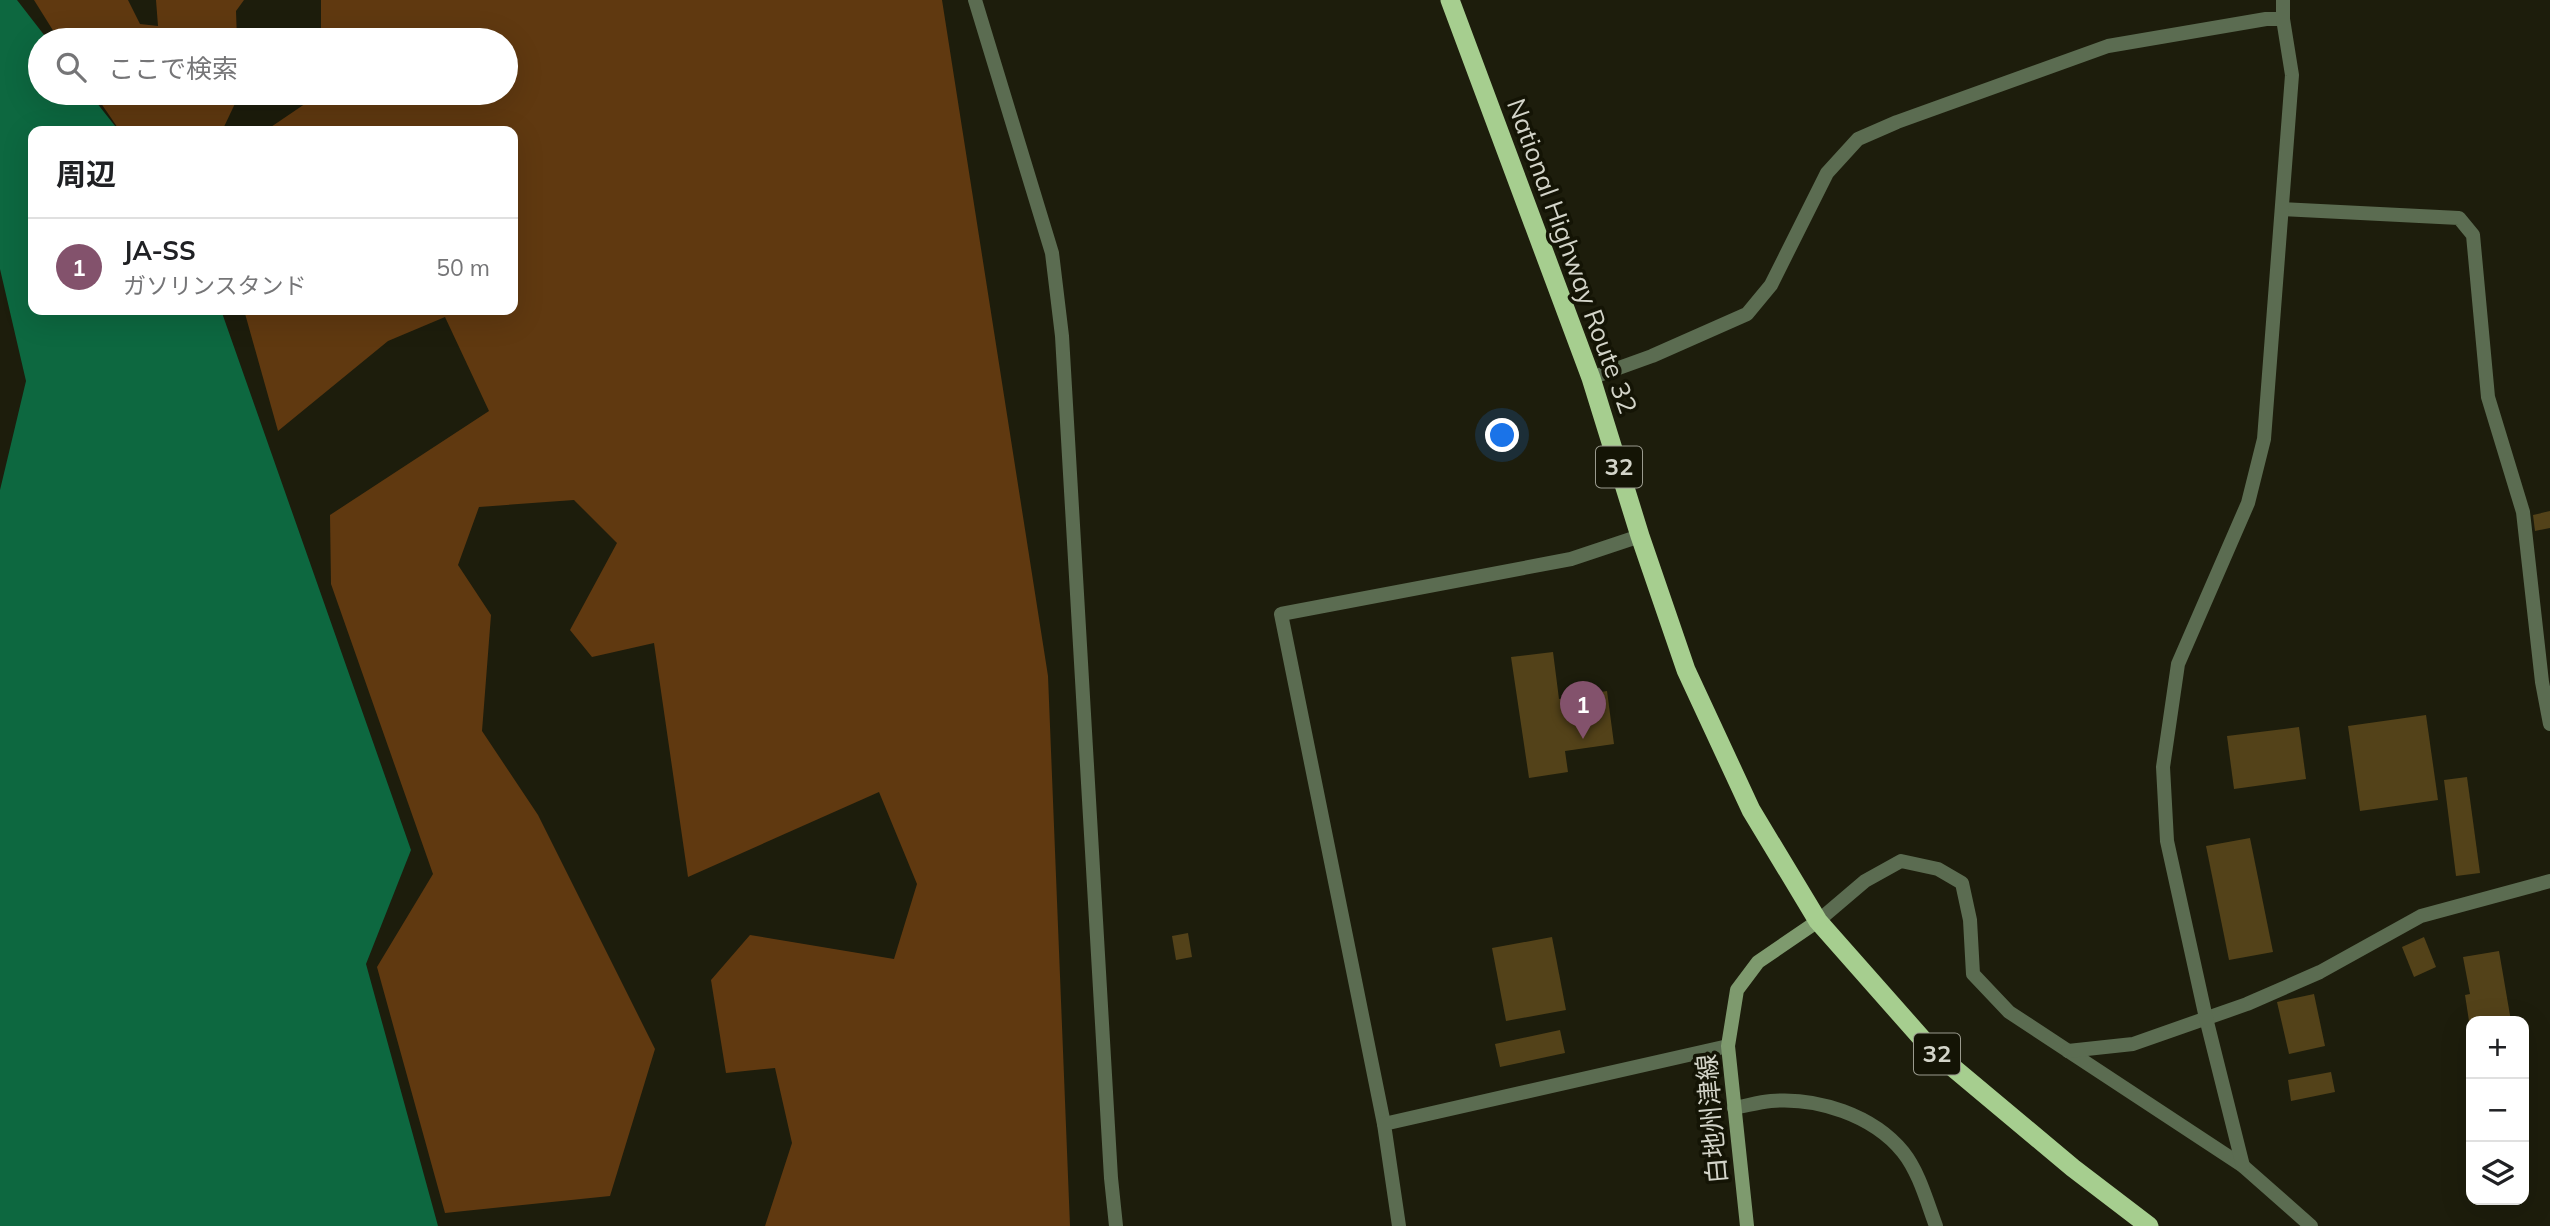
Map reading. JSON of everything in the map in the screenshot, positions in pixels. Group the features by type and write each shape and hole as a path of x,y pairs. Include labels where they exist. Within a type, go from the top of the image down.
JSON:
{"highway":[{"name":"National Highway Route 32","path":"1450,0 1591,378 1640,536 1686,670 1751,810 1818,921 1932,1050 2073,1168 2149,1226"}],"main road":[{"name":"白地州津線","path":"1747,1226 1728,1046 1737,990 1758,962 1818,921"}],"street":[{"path":"975,0 1052,253 1060,322 1116,1226"},
{"path":"2242,1166 2167,841 2163,767 2178,664 2248,503 2264,439 2292,75 2283,19 2283,0"},
{"path":"1591,378 1652,356 1747,314 1771,285 1827,173 1858,139 1897,122 2108,46 2266,19 2283,19"},
{"path":"2282,209 2459,218 2473,235 2488,397 2523,512 2542,682 2550,724"},
{"path":"1399,1226 1384,1124 1281,614 1572,559 1640,536"},
{"path":"1818,921 1865,881 1901,861 1938,869 1962,883 1970,920 1973,974 2009,1012 2242,1166 2311,1226"},
{"path":"2068,1051 2133,1044 2247,1004 2320,972 2421,916 2550,881"},
{"path":"1384,1124 1728,1046"},
{"path":"1734,1108 1772,1101 1813,1103 1869,1121 1903,1152 1922,1188 1936,1226"}],"shaded area":[{"path":"0,0 17,0 39,28 28,28 28,105 98,105 115,126 28,126 28,315 223,315 411,850 366,964 438,1226 0,1226 0,490 26,381 0,269"},
{"path":"34,0 128,0 140,24 158,26 156,0 244,0 236,11 237,28 52,28"},
{"path":"321,0 942,0 1048,676 1070,1226 765,1226 792,1143 775,1068 726,1073 711,980 750,935 894,959 917,884 879,792 688,877 654,643 592,657 570,630 617,543 574,500 479,507 458,565 491,615 482,731 538,815 655,1049 610,1196 445,1213 377,967 433,874 331,584 330,515 489,411 445,317 388,341 278,431 245,315 518,315 518,126 272,126 303,105 518,105 518,28 321,28"},
{"path":"102,105 234,105 224,126 117,126"}],"building":[{"path":"2550,511 2550,528 2535,531 2533,515"},
{"path":"1553,652 1559,699 1607,691 1614,744 1565,751 1568,772 1529,778 1511,657"},
{"path":"2426,715 2438,800 2360,811 2348,726"},
{"path":"2299,727 2306,779 2234,789 2227,736"},
{"path":"2467,777 2480,873 2456,876 2444,780"},
{"path":"2250,838 2273,952 2229,960 2206,846"},
{"path":"1188,933 1192,957 1176,960 1172,936"},
{"path":"1552,937 1566,1010 1506,1021 1492,948"},
{"path":"2424,937 2436,967 2414,977 2402,947"},
{"path":"2499,951 2510,1016 2468,1016 2465,995 2470,994 2463,957"},
{"path":"2314,994 2325,1046 2289,1054 2277,1002"},
{"path":"1560,1030 1565,1053 1500,1067 1495,1044"},
{"path":"2331,1072 2335,1092 2291,1101 2288,1080"}],"place":[{"name":"JA-SS","path":"1583,739"}]}
